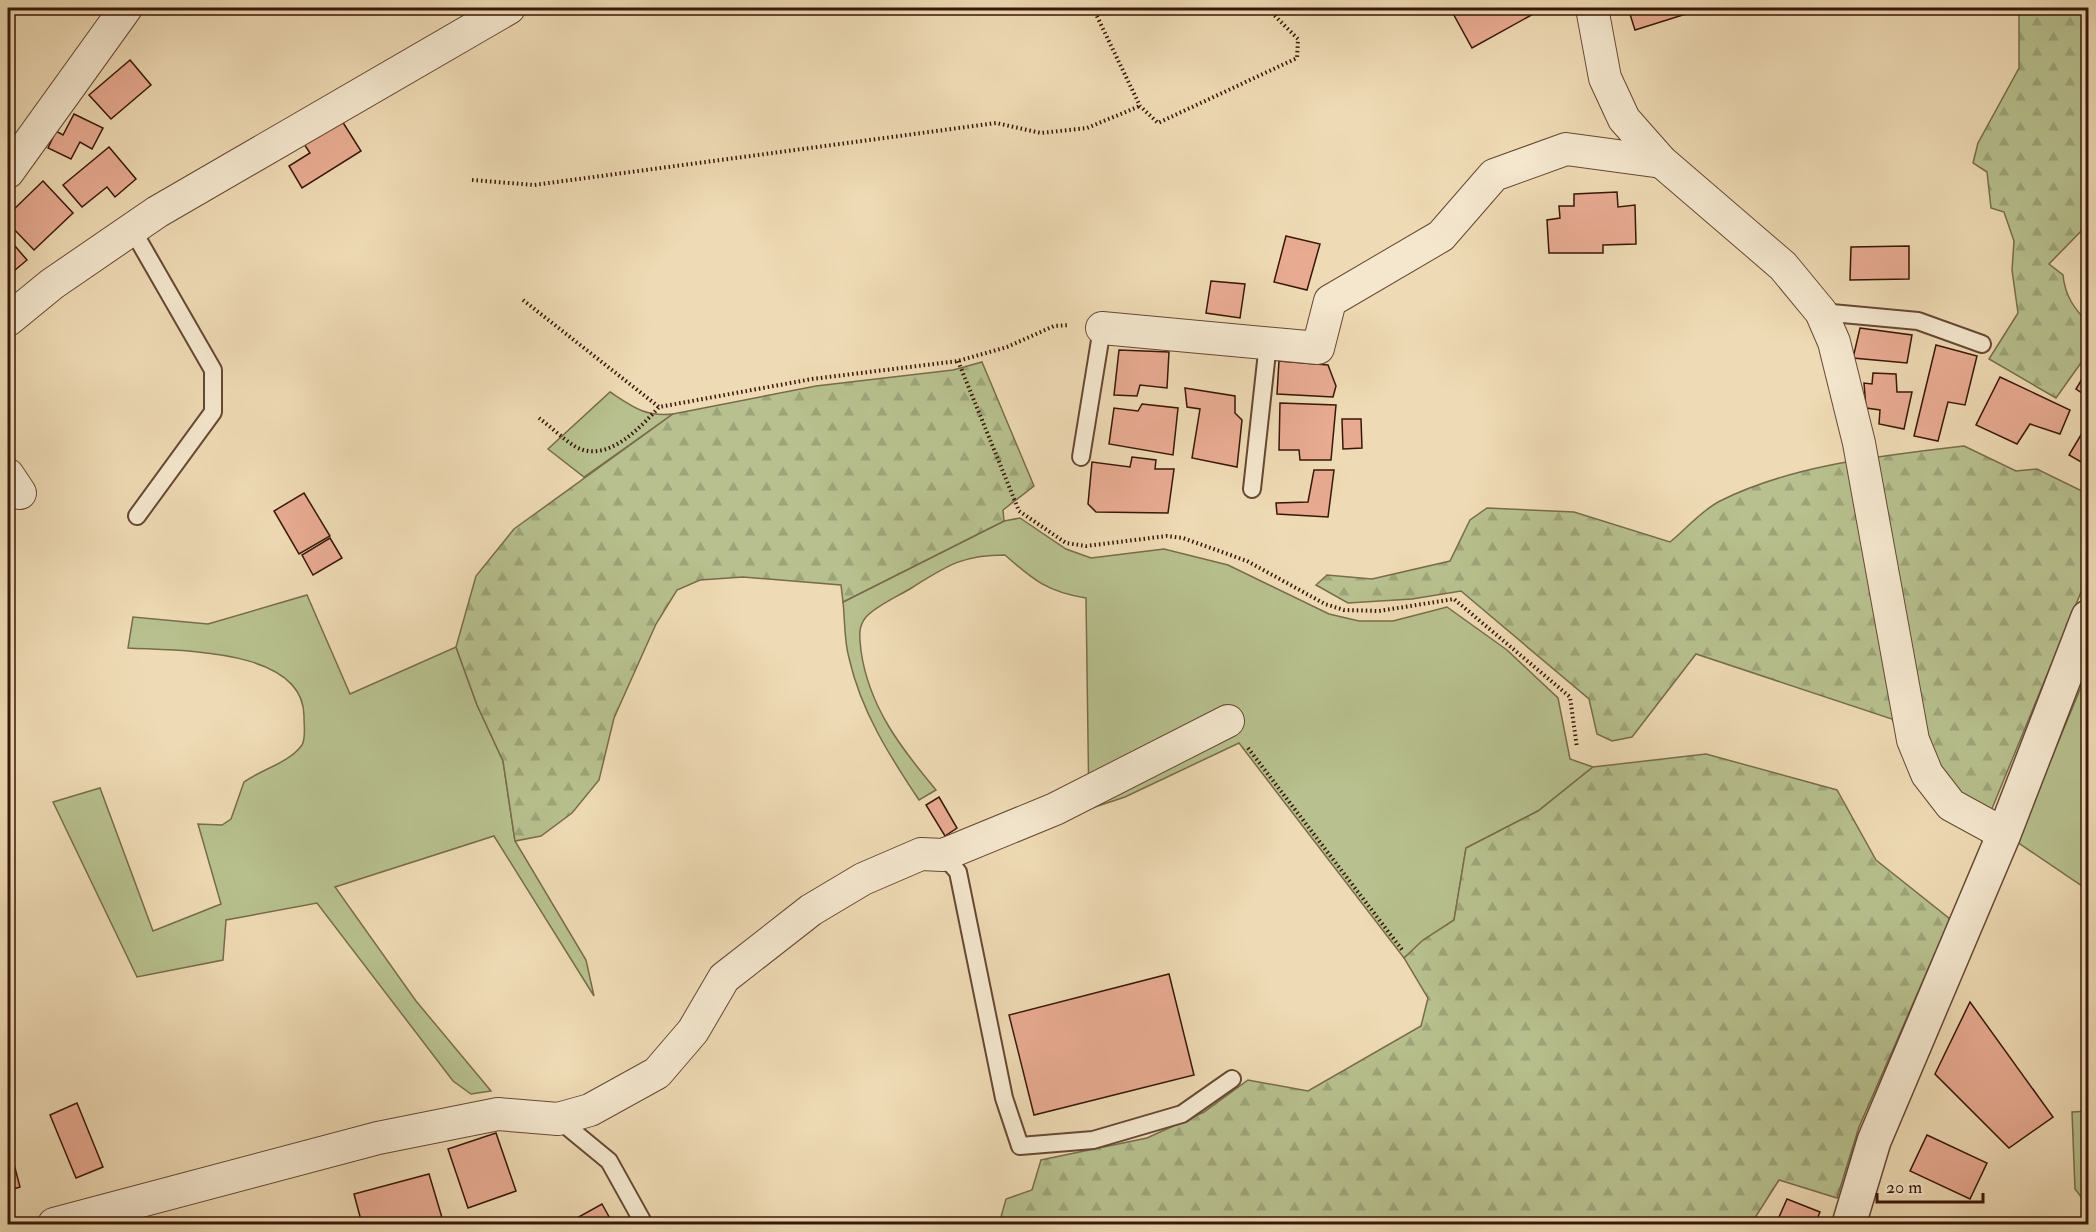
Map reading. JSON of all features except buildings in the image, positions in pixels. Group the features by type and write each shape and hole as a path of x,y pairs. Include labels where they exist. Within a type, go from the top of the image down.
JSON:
{"street":[{"path":"8,172 126,8"},
{"path":"8,320 52,284 157,212 509,8"},
{"path":"1592,8 1602,67 1624,119 1662,162 1783,266 1821,312 1834,342 1859,443 1913,740 1927,774 1951,806 2004,834"},
{"path":"1102,328 1318,348 1330,301 1441,236 1494,175 1566,149 1662,162"},
{"path":"1849,1224 1874,1141 2004,834 2088,617"},
{"path":"54,1224 378,1138 498,1114 558,1119 590,1110 657,1073 693,1031 724,978 811,910 863,879 921,854 943,855 1055,809 1228,721"}],"lane":[{"path":"132,229 213,370 213,412 137,516"},
{"path":"1821,312 1918,321 1982,344"},
{"path":"1081,457 1102,328"},
{"path":"1252,489 1268,344"},
{"path":"943,855 958,872 1004,1098 1020,1146 1093,1140 1182,1114 1232,1079"},
{"path":"558,1119 609,1161 644,1224"}],"path":[{"path":"1093,8 1140,106 1158,123 1298,58 1298,39 1267,8"},
{"path":"472,180 534,185 996,123 1041,133 1087,128 1140,106"},
{"path":"523,300 659,407"},
{"path":"539,418 577,447 591,452 610,447 626,438 659,407 812,379 958,361 1007,347 1054,326 1081,324 1102,328"},
{"path":"958,361 1019,511 1066,543 1086,546 1167,536 1183,537 1247,561 1325,604 1344,610 1379,611 1454,599 1570,697 1577,748"},
{"path":"1228,721 1402,951"}],"green space":[{"path":"2019,8 2088,8 2088,224 2049,264 2063,275 2071,301 2088,323 2088,353 2056,398 1989,359 2018,313 2012,270 2014,241 2004,212 1991,208 1987,172 1973,163 1978,143 2019,68"},
{"path":"982,362 1034,486 1003,510 1004,521 843,602 841,585 743,577 700,580 677,590 656,624 614,718 599,780 572,813 541,836 515,841 503,761 477,705 456,647 476,576 514,529 673,414 816,386 953,370"},
{"path":"610,392 647,412 673,414 584,477 548,449"},
{"path":"1964,446 2016,471 2037,469 2088,494 2088,575 1984,828 1921,781 1892,719 1696,654 1632,737 1612,741 1597,734 1589,699 1461,591 1412,599 1348,603 1316,585 1327,575 1372,579 1450,561 1470,520 1487,508 1574,512 1670,542 1713,505 1748,488 1778,478 1839,463"},
{"path":"1020,518 1066,549 1091,558 1164,549 1228,565 1329,614 1359,621 1393,621 1447,607 1507,650 1558,698 1570,759 1593,767 1538,811 1466,848 1454,920 1404,958 1239,743 1125,797 1089,809 1086,598 1061,592 1042,584 1005,555 990,555 967,559 946,567 876,609 866,617 861,625 860,642 865,671 879,709 899,742 936,790 919,800 877,732 861,696 847,651 843,602 1004,521"},
{"path":"307,595 350,694 456,647 477,705 503,761 515,841 586,960 594,996 494,836 335,887 416,1001 491,1091 471,1094 453,1081 317,903 226,920 223,960 137,977 53,802 100,788 153,931 221,904 198,824 222,825 231,819 244,782 290,757 302,745 304,718 299,695 284,678 262,665 205,653 128,648 133,617 208,624"},
{"path":"2088,670 2088,890 2017,842"},
{"path":"1706,754 1837,790 1876,860 1950,919 1859,1127 1837,1198 1779,1180 1751,1224 999,1224 1006,1199 1032,1190 1041,1160 1147,1138 1204,1112 1248,1080 1308,1091 1421,1026 1428,998 1404,958 1423,940 1454,920 1466,848 1538,811 1593,767"},
{"path":"2088,1111 2088,1206 2075,1189 2072,1112"}]}
